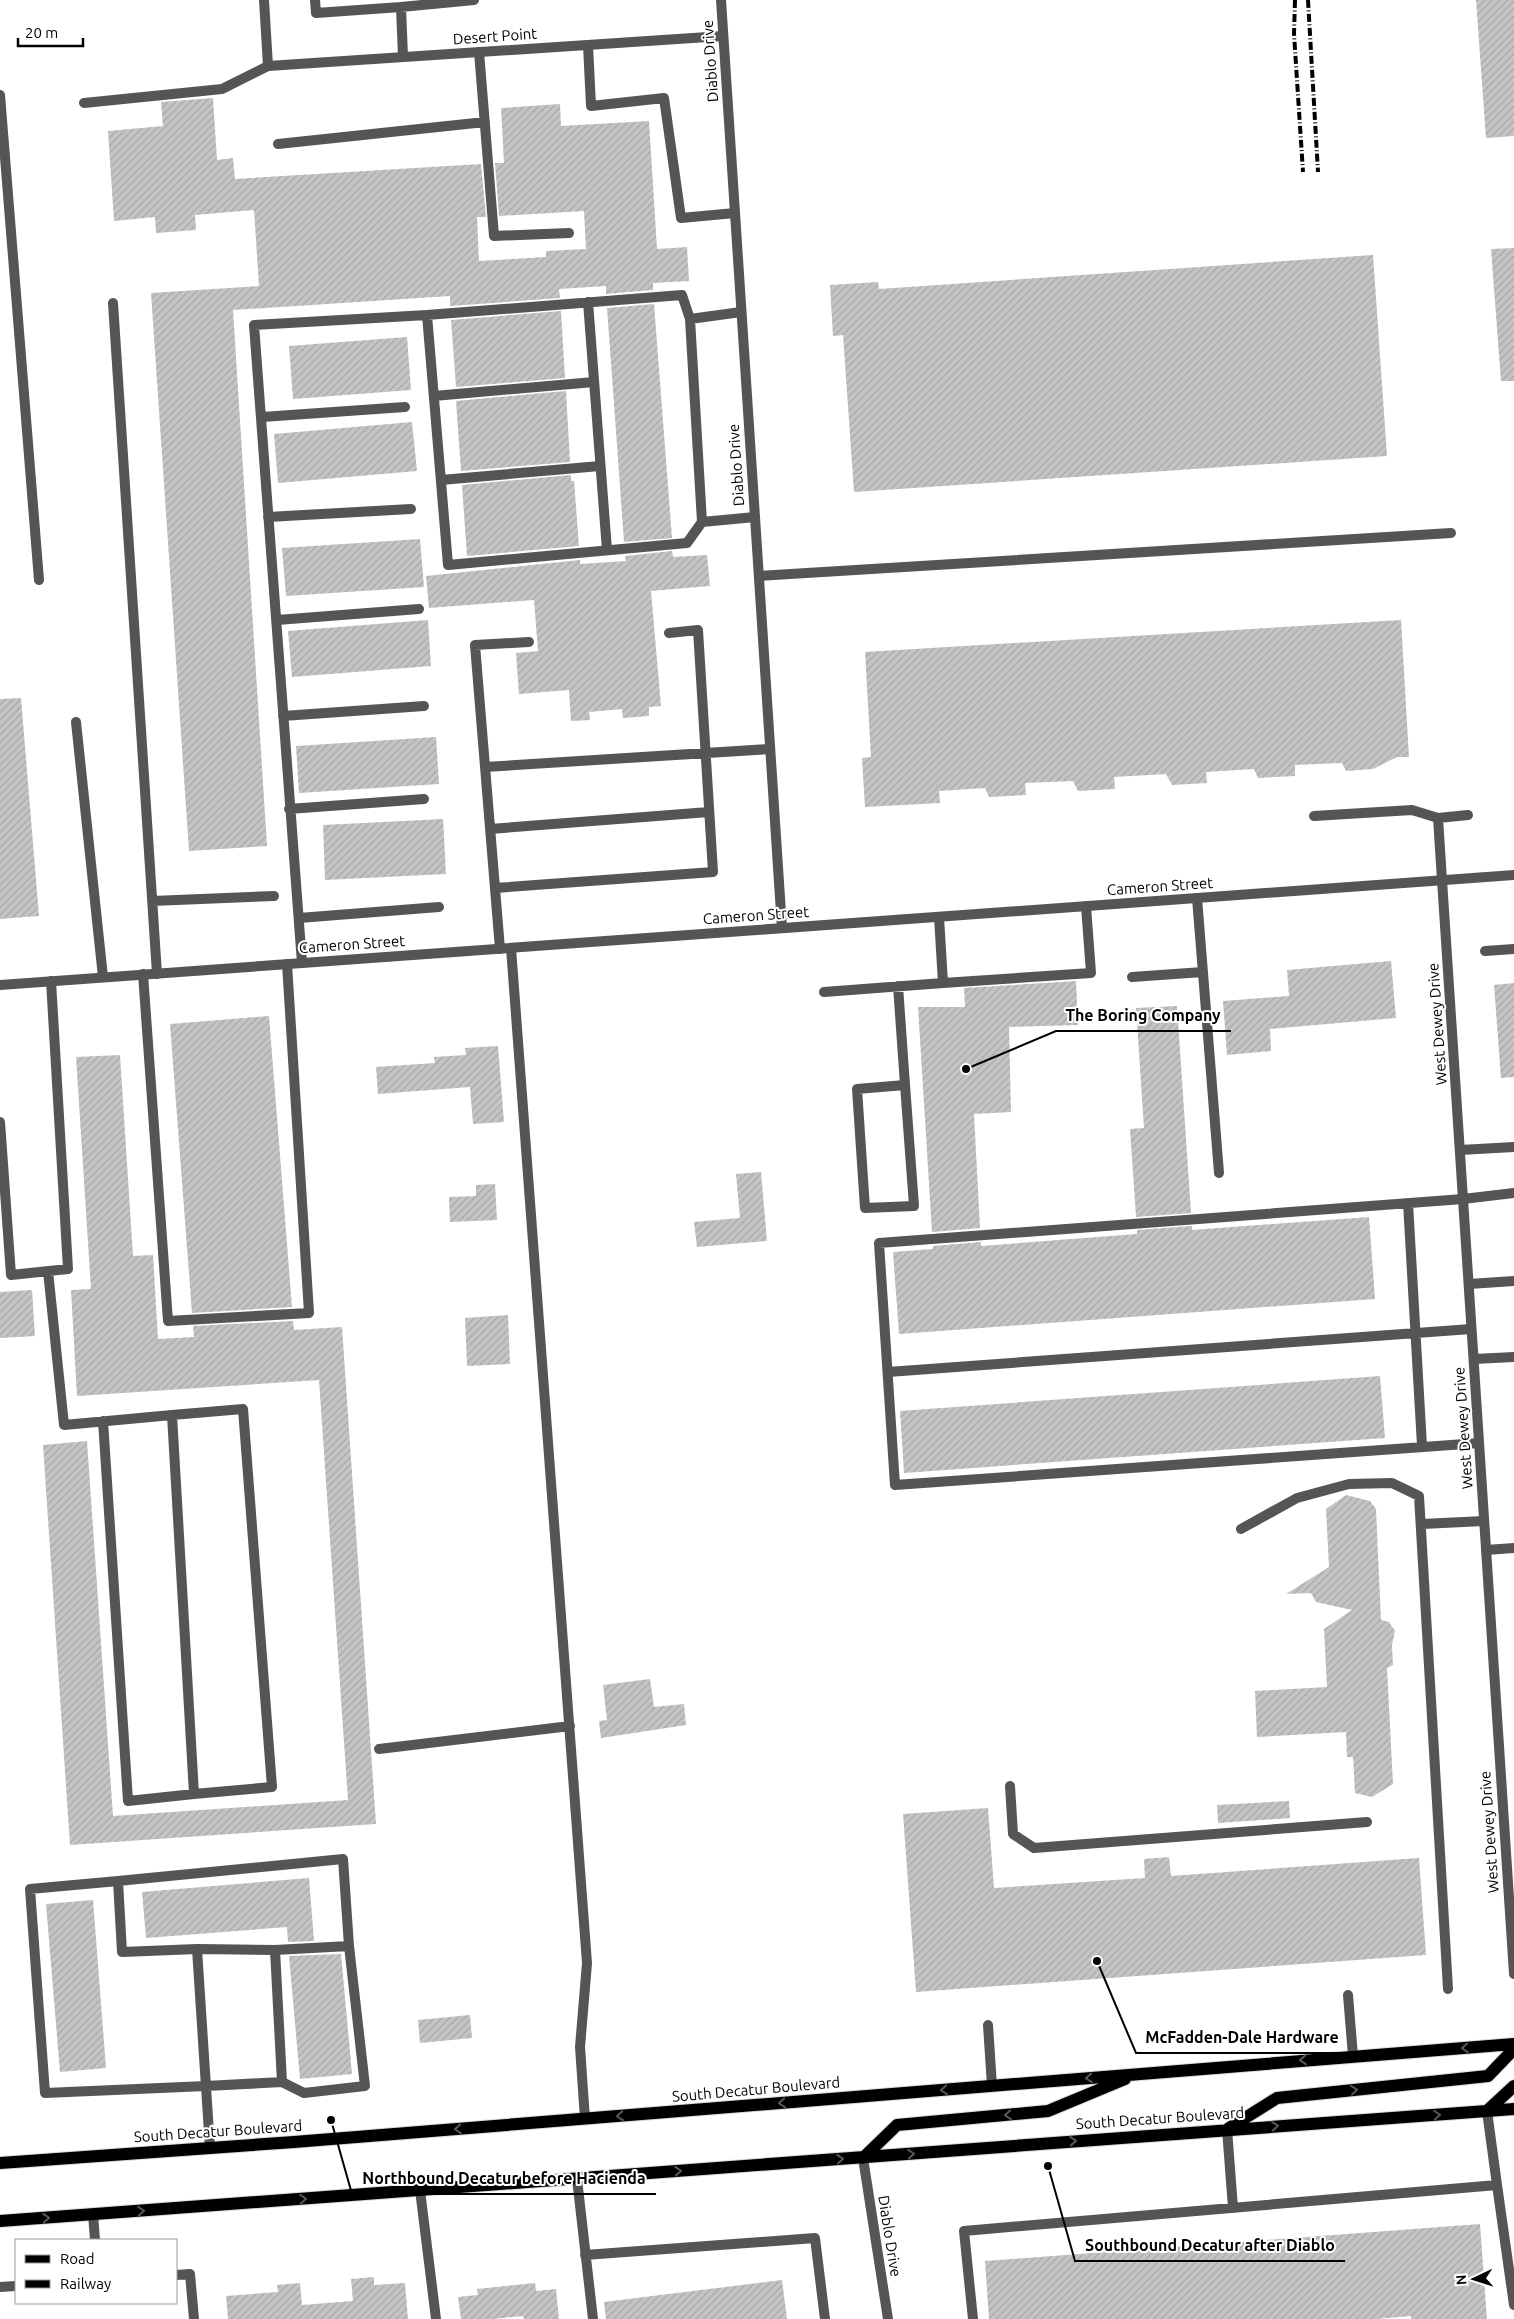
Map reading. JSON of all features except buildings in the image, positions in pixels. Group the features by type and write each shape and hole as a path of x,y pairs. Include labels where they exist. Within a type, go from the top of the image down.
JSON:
{"main road":[{"name":"South Decatur Boulevard","path":"0,2163 585,2119 1514,2044"},
{"path":"1227,2129 1277,2098 1488,2076 1514,2049"},
{"path":"863,2158 897,2125 1048,2111 1136,2074"},
{"path":"1487,2111 1514,2086"},
{"name":"South Decatur Boulevard","path":"0,2221 1514,2109"}],"street":[{"path":"84,103 222,89 268,66 264,0"},
{"path":"315,0 316,14 401,7 420,2 474,0"},
{"name":"Diablo Drive","path":"720,0 782,928"},
{"path":"401,7 403,57"},
{"name":"Desert Point","path":"268,66 723,36"},
{"path":"588,45 591,106 664,98 681,218 735,213"},
{"path":"480,52 494,236 569,233"},
{"path":"0,95 39,580"},
{"path":"278,144 485,122"},
{"path":"302,963 254,325 427,315 682,295 690,320 702,522 687,543 448,565 427,315"},
{"path":"588,302 607,550"},
{"path":"113,303 156,974"},
{"path":"690,320 741,312"},
{"path":"434,396 594,382"},
{"path":"262,417 405,407"},
{"path":"441,480 600,466"},
{"path":"268,517 411,509"},
{"path":"702,522 755,517"},
{"path":"759,576 1452,533"},
{"path":"277,620 419,608"},
{"path":"495,888 713,872 698,630 669,633"},
{"path":"500,949 476,645 529,642"},
{"path":"284,716 424,706"},
{"path":"76,722 102,977"},
{"path":"485,767 770,749"},
{"path":"289,809 424,799"},
{"path":"1314,816 1412,810 1438,818 1468,815"},
{"path":"490,829 709,812"},
{"name":"West Dewey Drive","path":"1438,818 1514,1974"},
{"name":"Cameron Street","path":"0,985 1514,875"},
{"path":"152,902 274,896"},
{"path":"1197,898 1220,1173"},
{"path":"824,992 1091,973 1086,906"},
{"path":"299,918 439,907"},
{"path":"939,917 943,983"},
{"path":"511,948 587,1963 580,2047 585,2119"},
{"path":"1485,951 1514,949"},
{"path":"143,974 168,1321 309,1313 287,964"},
{"path":"1132,976 1203,972"},
{"path":"0,1122 10,1276 68,1269 52,981"},
{"path":"898,986 914,1206 865,1208 857,1089 905,1085"},
{"path":"1460,1150 1514,1147"},
{"path":"1479,1443 895,1485 879,1243 1463,1199 1514,1193"},
{"path":"1408,1203 1422,1446"},
{"path":"48,1271 64,1425 243,1409 272,1787 128,1801 103,1422"},
{"path":"1469,1284 1514,1281"},
{"path":"888,1372 1472,1329"},
{"path":"1474,1359 1514,1357"},
{"path":"172,1415 194,1794"},
{"path":"1241,1529 1297,1498 1349,1484 1392,1483 1419,1496 1448,1989"},
{"path":"1422,1524 1484,1520"},
{"path":"1486,1550 1514,1548"},
{"path":"379,1749 570,1726"},
{"path":"1010,1786 1013,1834 1034,1848 1367,1822"},
{"path":"343,1859 349,1946 365,2086 304,2093 282,2082 46,2093 30,1889 343,1859"},
{"path":"118,1880 122,1952 197,1949 275,1950 349,1946"},
{"path":"197,1949 210,2148"},
{"path":"275,1950 282,2082"},
{"path":"1348,1995 1353,2056"},
{"path":"988,2025 992,2086"},
{"path":"1487,2111 1514,2305"},
{"path":"1227,2129 1233,2208"},
{"name":"Diablo Drive","path":"863,2158 888,2319"},
{"path":"577,2179 593,2319"},
{"path":"973,2319 964,2231 1497,2185"},
{"path":"420,2190 436,2319"},
{"path":"92,2214 95,2239"},
{"path":"585,2255 815,2238 825,2319"},
{"path":"178,2275 190,2274 194,2319"},
{"path":"0,2287 15,2286"}],"railway":[{"path":"1295,0 1294,34 1303,172"},
{"path":"1308,0 1318,172"}],"place":[{"name":"The Boring Company","path":"966,1069"},
{"name":"McFadden-Dale Hardware","path":"1097,1961"},
{"name":"Northbound Decatur before Hacienda","path":"331,2120"},
{"name":"Southbound Decatur after Diablo","path":"1048,2166"}]}
